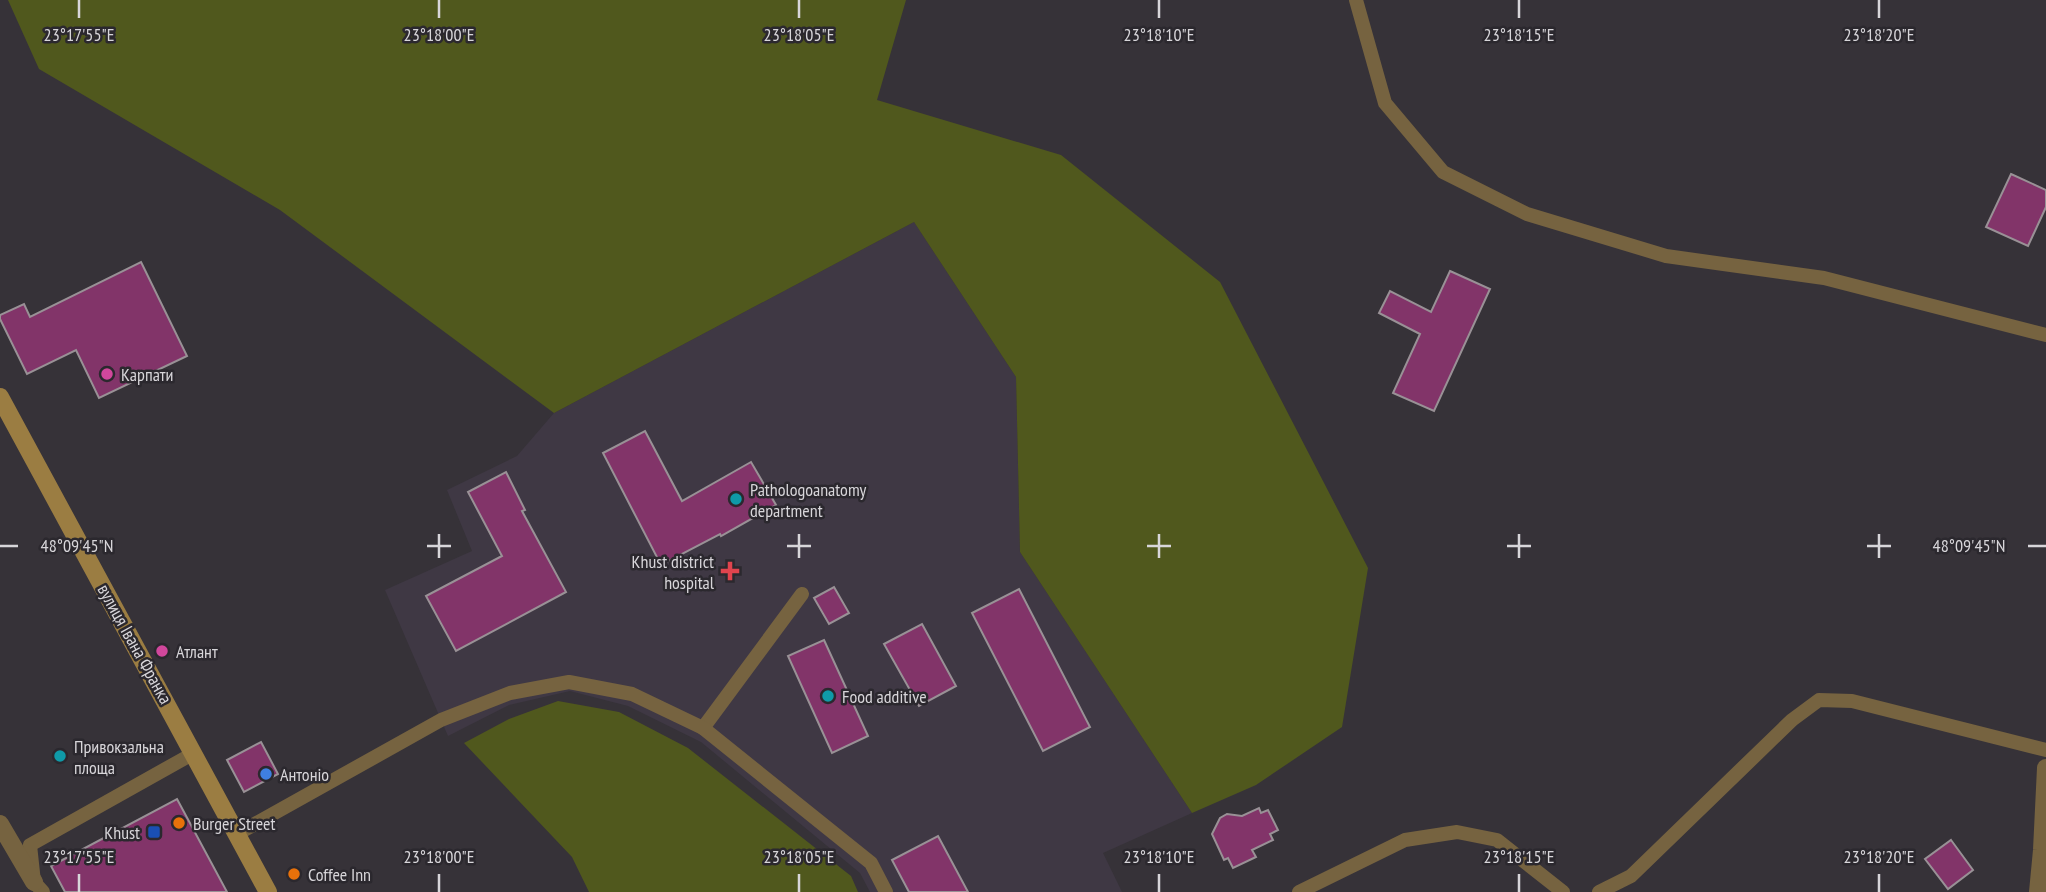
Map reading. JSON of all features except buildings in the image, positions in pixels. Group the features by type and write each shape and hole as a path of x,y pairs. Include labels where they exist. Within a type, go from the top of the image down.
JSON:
{"main road":[{"name":"вулиця Івана Франка","path":"0,397 268,892"}],"street":[{"path":"2038,892 2046,768"},
{"path":"0,824 38,887"}],"lane":[{"path":"1356,0 1385,103 1443,172 1527,214 1666,256 1824,278 2046,335"},
{"path":"703,728 802,594"},
{"path":"237,834 441,720 510,693 569,682 632,694 703,728 871,863 886,892"},
{"path":"1599,892 1631,876 1792,720 1819,700 1852,701 2046,750"},
{"path":"38,887 30,845 194,753"},
{"path":"1299,892 1405,840 1457,832 1497,840 1563,892"}],"shaded area":[{"name":"Khust district hospital","path":"914,222 1016,377 1020,552 1192,813 1103,853 1122,892 870,892 860,873 701,742 628,706 570,691 509,705 448,736 385,590 472,551 447,490 517,456 554,413"}],"green space":[{"path":"8,0 906,0 877,100 1061,155 1220,282 1368,568 1342,727 1256,785 1192,813 1020,552 1016,377 914,222 554,413 280,210 39,69"},
{"path":"558,701 619,712 688,748 851,876 858,892 589,892 572,857 464,743 509,719"}],"place":[{"name":"Карпати","path":"107,374"},
{"name":"Pathologoanatomy department","path":"736,499"},
{"name":"Khust district hospital","path":"730,571"},
{"name":"Атлант","path":"162,651"},
{"name":"Food additive","path":"828,696"},
{"name":"Привокзальна площа","path":"60,756"},
{"name":"Антоніо","path":"266,774"},
{"name":"Burger Street","path":"179,823"},
{"name":"Khust","path":"154,832"},
{"name":"Coffee Inn","path":"294,874"}]}
